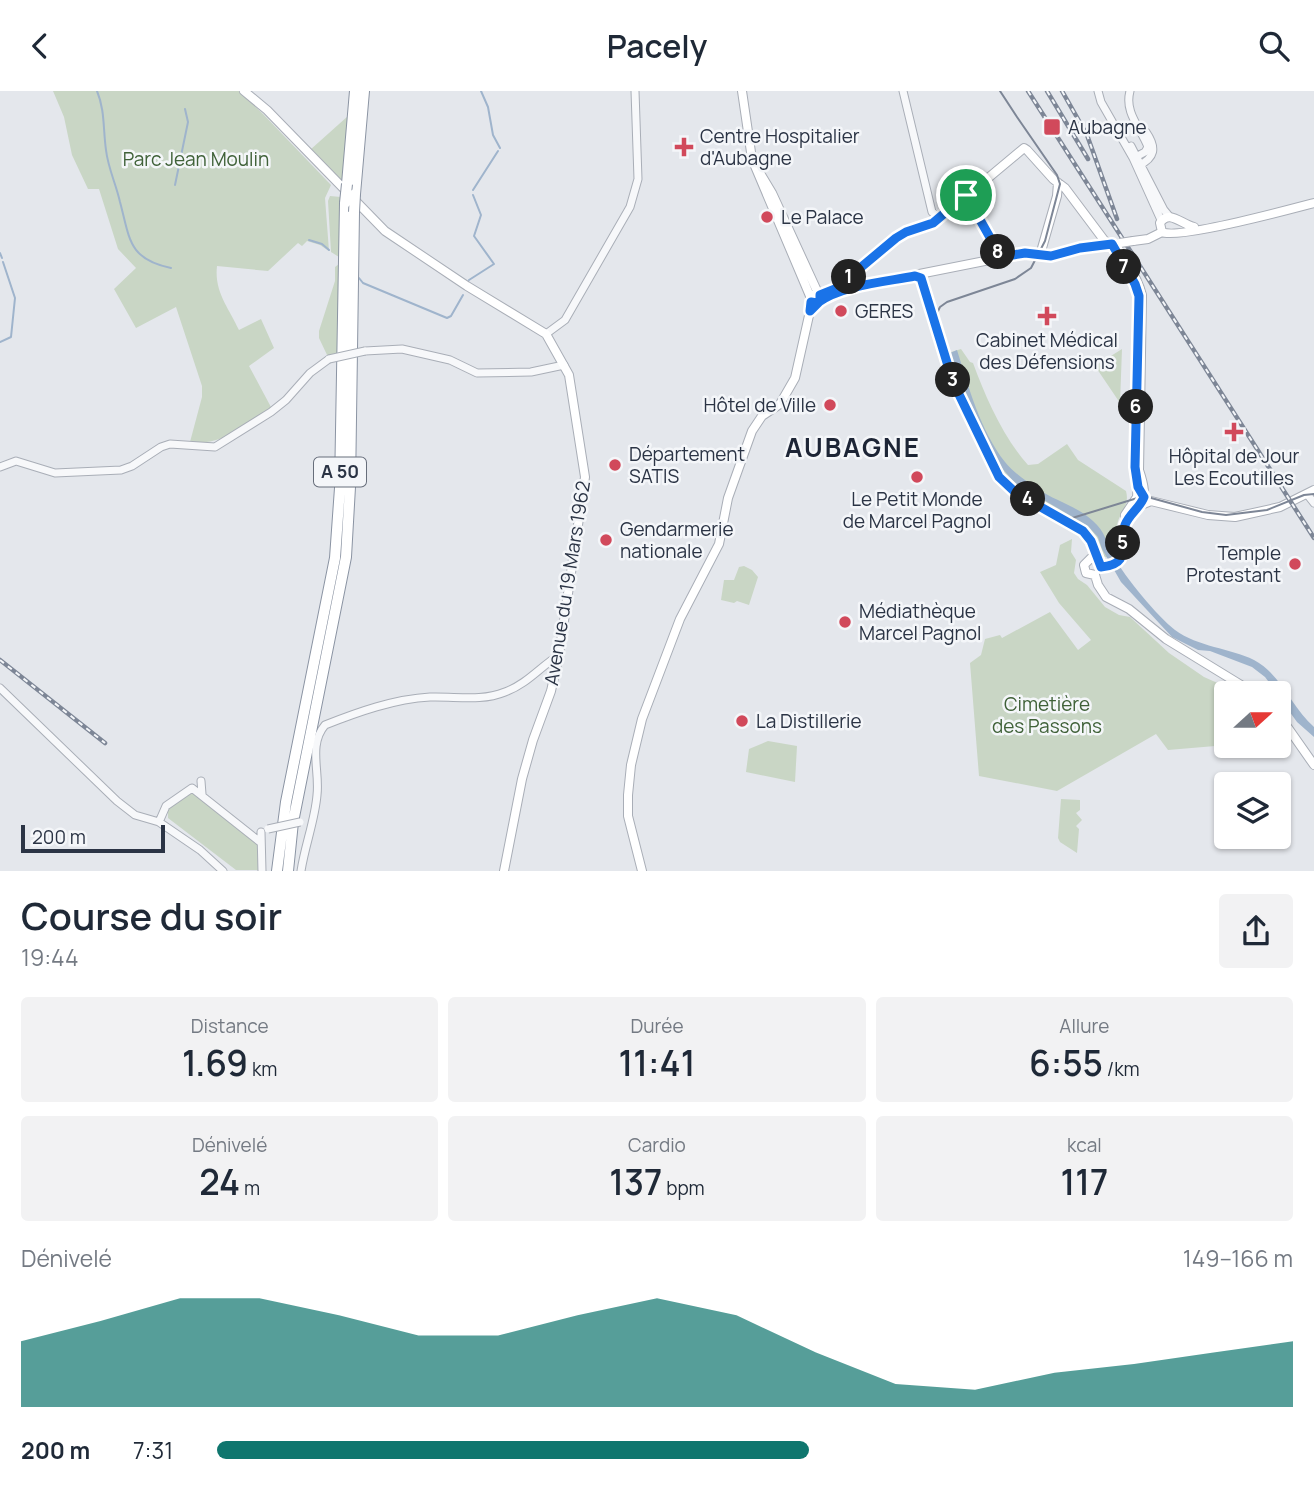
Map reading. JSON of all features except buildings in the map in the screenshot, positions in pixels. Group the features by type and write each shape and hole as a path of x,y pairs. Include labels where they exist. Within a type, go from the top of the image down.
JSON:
{"highway":[{"name":"A 50","path":"288,870 290,825 335,558 340,488 345,203 355,91"},
{"name":"A 50","path":"277,870 290,825 346,557 354,212 364,91"}],"main road":[{"path":"244,91 260,103 385,231 545,334"},
{"path":"742,91 752,159 815,300"},
{"path":"815,300 835,289 896,238 933,223 1024,148 1065,188 1104,240 1116,244 1143,295 1139,470 1142,496 1120,525 1120,555 1102,565 1098,585 1106,597 1129,609 1166,639 1234,681"},
{"path":"642,870 628,816 631,765 640,727 661,664 680,619 719,544 728,498 752,431 762,417 780,404 794,378 815,300 772,193 765,178 758,171"},
{"path":"1040,255 1057,196 1058,183"},
{"path":"815,300 874,283 1001,257 1025,253 1051,256 1148,239 1162,232 1167,234 1204,229 1314,203"},
{"path":"1162,232 1160,226 1165,218 1204,229"},
{"path":"1174,233 1178,230 1178,222"},
{"path":"1044,242 1051,250 1064,252"},
{"path":"849,277 849,284 853,289"},
{"name":"Avenue du 19 Mars 1962","path":"504,870 522,779 551,691 585,477 569,375 545,334"},
{"path":"1142,496 1208,515 1236,517 1270,510 1311,492"},
{"path":"1142,496 1223,513 1245,512 1296,499"},
{"path":"1292,734 1314,767"},
{"path":"1292,738 1314,767"}],"street":[{"path":"545,334 565,320 630,207 637,190 635,91"},
{"path":"903,91 932,212 938,216 942,215"},
{"path":"1098,91 1164,210 1165,218"},
{"path":"1130,91 1130,113 1148,147 1145,152 1135,157"},
{"path":"1130,113 1148,135 1154,148 1151,158 1140,166"},
{"path":"966,195 1001,257"},
{"path":"915,276 924,283 953,382 999,477 1016,493 1083,531 1091,541 1102,565"},
{"path":"0,467 16,461 55,473 121,470 170,444 215,447 271,412 286,400 310,373 329,359 365,351 402,349 450,359 477,373 531,372 564,365"},
{"path":"1311,492 1314,503"},
{"path":"301,870 318,794 318,733 325,725 402,700 430,697 477,699 503,693 525,682 556,657"},
{"path":"0,688 117,801 135,815 159,822 200,850 223,870"},
{"path":"201,781 202,795"},
{"path":"159,822 166,806 192,787 260,842 263,853 262,870"},
{"path":"250,833 290,825 310,825"},
{"path":"260,842 264,830"}],"green space":[{"name":"Parc Jean Moulin","path":"53,91 239,91 331,185 325,198 329,251 307,241 302,246 298,243 268,271 217,266 220,292 239,330 261,319 274,348 249,366 272,409 233,433 213,441 190,442 202,397 202,386 176,307 136,328 114,289 136,268 118,249 99,189 88,189 72,155 64,117"},
{"path":"348,116 344,182 310,150"},
{"path":"330,196 341,197 339,257 331,252"},
{"path":"339,264 339,354 328,357 319,338 319,331 335,281 335,267"},
{"path":"961,349 973,363 1003,430 1028,465 1038,464 1067,444 1078,460 1126,491 1126,505 1116,529 1115,551 1109,558 1102,556 1093,536 1085,527 1022,494 995,464 975,425 952,367 948,353"},
{"path":"1122,349 1120,403 1095,366"},
{"name":"Cimetière des Passons","path":"1072,539 1071,552 1076,560 1074,573 1105,607 1119,615 1130,617 1169,653 1214,681 1214,746 1168,750 1156,734 1057,791 979,776 970,663 981,655 985,639 1000,635 1002,638 1050,612 1078,650 1091,640 1059,603 1040,572 1056,565 1060,545"},
{"path":"744,566 758,577 749,605 721,600 724,580 734,580 739,567"},
{"path":"768,741 797,746 795,782 746,772 749,749"},
{"path":"193,791 254,839 260,849 261,870 236,870 168,818 168,808"},
{"path":"1061,799 1080,800 1080,810 1076,813 1082,820 1076,826 1079,829 1077,853 1058,838"}],"water":[{"path":"957,350 982,423 996,450 1020,477 1080,511 1097,525 1126,575 1175,630 1194,640 1254,660 1278,681 1268,681 1252,667 1210,651 1198,650 1172,637 1121,582 1098,537 1088,526 1015,483 1001,467 980,429 961,390 950,353"},
{"path":"1292,700 1314,727 1314,737 1292,715"}],"waterway":[{"path":"97,91 103,112 107,157 129,237 146,259 171,268"},
{"path":"481,91 488,107 493,135 500,148"},
{"path":"175,185 188,122 185,109"},
{"path":"473,190 498,151"},
{"path":"469,280 494,264 474,236 481,215 473,195"},
{"path":"309,240 322,244 329,250"},
{"path":"0,253 2,258"},
{"path":"0,342 11,337 15,298 3,262"},
{"path":"359,278 363,283 447,318 451,316 463,295"}],"tram line":[{"path":"1000,91 1017,117"},
{"path":"1017,117 1057,175 1060,184 1045,241 1031,268 1015,279 947,302 937,313 955,381 1003,479 1018,492 1069,519 1144,496 1202,512 1226,515 1267,510 1304,495 1314,494"}],"railway":[{"path":"1028,91 1314,538"},
{"path":"1047,91 1088,159"},
{"path":"1062,91 1087,135 1117,219"},
{"path":"0,660 105,743"}],"place":[{"name":"Aubagne","path":"1052,127"},
{"name":"Centre Hospitalier d'Aubagne","path":"684,147"},
{"name":"Le Palace","path":"767,217"},
{"name":"GERES","path":"841,311"},
{"name":"Cabinet Médical des Défensions","path":"1047,316"},
{"name":"Hôtel de Ville","path":"830,405"},
{"name":"Hôpital de Jour Les Ecoutilles","path":"1234,432"},
{"name":"Département SATIS","path":"615,465"},
{"name":"Le Petit Monde de Marcel Pagnol","path":"917,477"},
{"name":"Gendarmerie nationale","path":"606,540"},
{"name":"Temple Protestant","path":"1295,564"},
{"name":"Médiathèque Marcel Pagnol","path":"845,622"},
{"name":"La Distillerie","path":"742,721"}],"district":[{"name":"AUBAGNE","path":"853,448"}],"route":[{"path":"966,195 933,223 896,238 835,289 820,295 820,301 817,303 810,311 811,302 817,303 819,302 827,296 843,291 915,276 921,278 953,382 999,477 1016,493 1083,531 1091,541 1101,567 1110,566 1117,563 1122,556 1126,521 1141,505 1144,497 1138,487 1135,467 1138,291 1112,244 1080,248 1051,256 1025,253 1001,257 966,195"}]}
